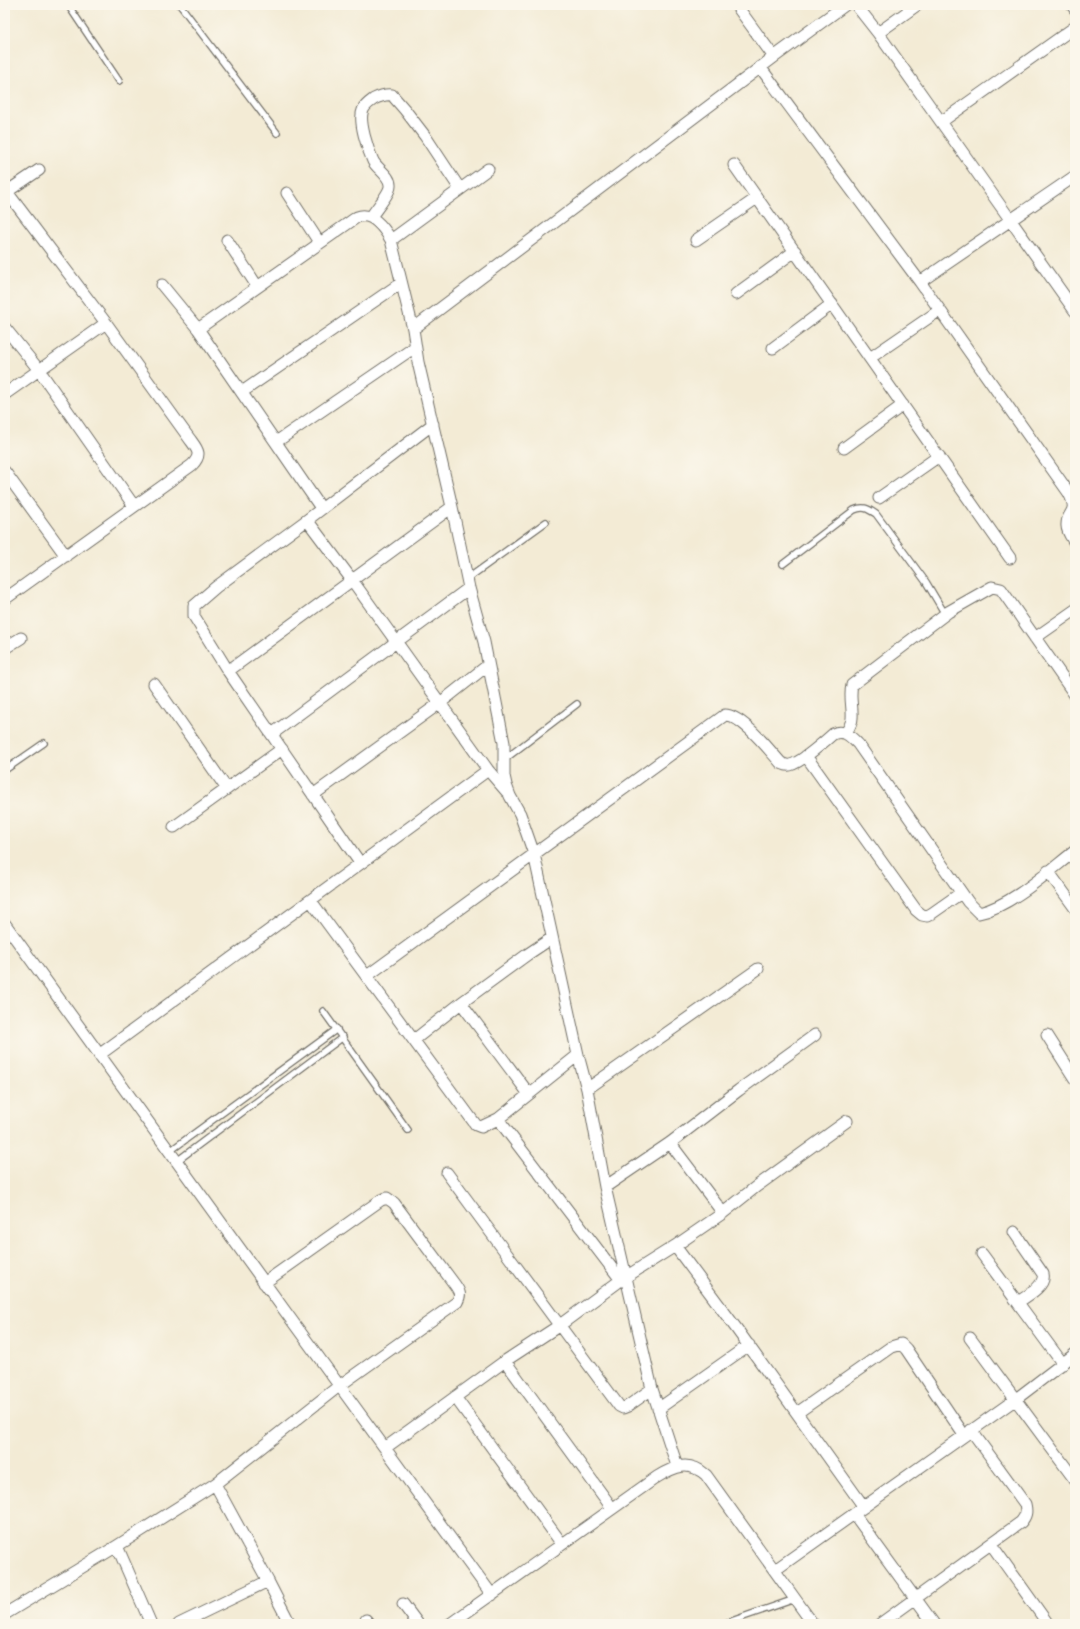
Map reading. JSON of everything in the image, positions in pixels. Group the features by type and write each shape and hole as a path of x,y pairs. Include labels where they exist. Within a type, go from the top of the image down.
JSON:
{"street":[{"path":"736,5 774,57"},
{"path":"413,329 760,67 845,5"},
{"path":"856,5 878,33 1075,311"},
{"path":"878,33 917,5"},
{"path":"1072,5 1075,9"},
{"path":"941,122 1075,27"},
{"path":"760,67 920,282 1069,493 1074,502 1074,509 1067,526 1069,534 1075,544"},
{"path":"371,217 390,186 389,180 373,161 363,133 362,115 363,110 368,104 382,95 392,95 405,110 460,189"},
{"path":"734,164 1010,558"},
{"path":"391,240 488,169"},
{"path":"5,599 192,465 197,460 199,454 193,443 106,323 6,192 39,170"},
{"path":"920,282 1075,176"},
{"path":"288,192 319,242"},
{"path":"696,240 757,198"},
{"path":"198,329 356,217 366,215 371,217 387,233 391,240 413,329 415,347 468,584 484,642 504,743 504,776 510,796"},
{"path":"227,240 257,286"},
{"path":"736,294 795,252"},
{"path":"242,392 401,283"},
{"path":"162,285 198,329 321,508"},
{"path":"772,348 832,304"},
{"path":"870,358 940,310"},
{"path":"5,394 106,323"},
{"path":"5,328 39,370 134,506"},
{"path":"276,442 415,347"},
{"path":"844,448 904,405"},
{"path":"360,863 228,671 194,616 194,606 216,586 307,520 433,424"},
{"path":"879,498 939,456"},
{"path":"5,472 66,556"},
{"path":"228,671 452,507"},
{"path":"307,520 352,580 488,770 510,796 520,814 534,854 578,1055 587,1089 623,1278 652,1389 677,1466"},
{"path":"272,734 395,642 468,584"},
{"path":"846,733 852,717 850,704 852,685 945,614 987,588 996,587 1001,589 1075,695"},
{"path":"1035,638 1075,610"},
{"path":"5,648 21,638"},
{"path":"313,795 440,703 488,665"},
{"path":"154,684 227,789"},
{"path":"367,976 725,715 735,717 747,727 781,763 787,766 792,765 806,756 833,734 838,732 846,733 858,744 961,893 979,913 1013,898 1075,851"},
{"path":"174,827 282,749"},
{"path":"806,756 916,910 922,915 927,916 961,893"},
{"path":"99,1055 488,770"},
{"path":"1048,871 1075,908"},
{"path":"310,901 476,1125 481,1127 498,1119 578,1055"},
{"path":"5,924 178,1162 264,1284 492,1595"},
{"path":"414,1040 528,954 552,938"},
{"path":"587,1089 758,969"},
{"path":"462,1003 529,1094"},
{"path":"605,1187 670,1143 739,1090 815,1035"},
{"path":"1047,1035 1075,1078"},
{"path":"498,1119 623,1278"},
{"path":"385,1448 505,1361 560,1325 623,1278 675,1246 723,1213 757,1186 847,1121"},
{"path":"670,1143 723,1213"},
{"path":"447,1173 619,1406 623,1408 628,1406 652,1389"},
{"path":"5,1614 215,1484 339,1386 457,1302 460,1297 460,1292 455,1285 394,1203 387,1198 381,1200 264,1284"},
{"path":"1014,1232 1044,1277 1041,1284 1018,1302"},
{"path":"675,1246 749,1345 864,1507"},
{"path":"982,1254 1064,1364"},
{"path":"970,1338 1075,1480"},
{"path":"797,1413 892,1347 901,1344 968,1433 1025,1504 1025,1516 1021,1522 880,1624"},
{"path":"658,1409 749,1345"},
{"path":"775,1570 1016,1399 1064,1364 1075,1354"},
{"path":"505,1361 612,1508"},
{"path":"455,1397 562,1544"},
{"path":"450,1624 612,1508 657,1477 677,1466 698,1467 706,1475 813,1624"},
{"path":"215,1484 268,1580 290,1624"},
{"path":"854,1514 934,1624"},
{"path":"990,1544 1048,1624"},
{"path":"117,1546 151,1624"},
{"path":"179,1624 268,1580"},
{"path":"403,1604 418,1624"}],"lane":[{"path":"68,5 119,82"},
{"path":"180,5 277,133"},
{"path":"783,564 854,510 862,507 868,508 876,514 926,582 945,614"},
{"path":"468,584 546,522"},
{"path":"505,759 577,704"},
{"path":"5,770 44,743"},
{"path":"324,1011 408,1130"},
{"path":"170,1151 337,1029"},
{"path":"178,1162 343,1038"},
{"path":"724,1624 795,1599"}]}
